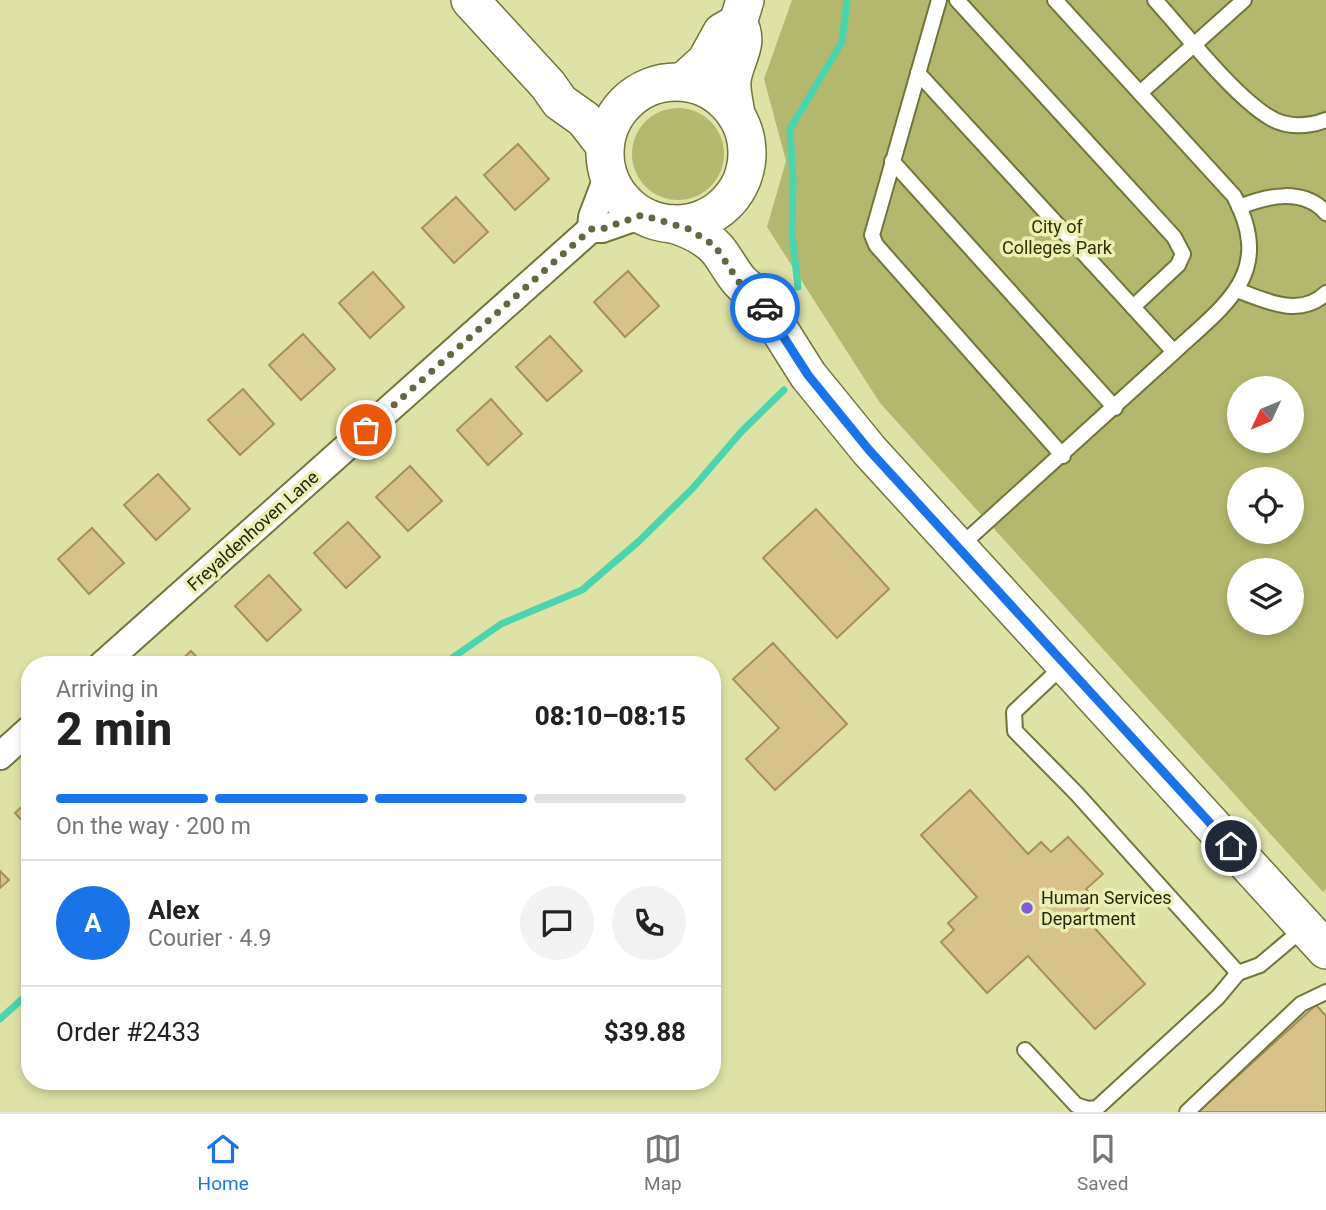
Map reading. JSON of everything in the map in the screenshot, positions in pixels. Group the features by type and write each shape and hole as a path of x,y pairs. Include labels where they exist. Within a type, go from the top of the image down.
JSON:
{"street":[{"path":"470,0 548,85 560,102 584,119 607,161 621,198 658,220 689,229 715,246 743,288 757,294 808,375 869,450 1315,938"},
{"path":"683,82 706,61 722,32 741,11"},
{"path":"658,220 699,220 722,207 731,197 746,163 745,138 736,115 732,83 745,34 741,11"},
{"path":"591,229 607,161 611,122 626,102 647,88 683,82 719,96 736,115"},
{"path":"548,85 570,85 596,97 626,102"},
{"path":"731,197 737,234 761,282 757,294"},
{"name":"Freyaldenhoven Lane","path":"112,656 591,229 658,220"},
{"path":"0,755 21,737"}],"lane":[{"path":"939,0 872,235 876,245 1063,456"},
{"path":"957,0 1181,247 1183,254 1178,265 1133,307"},
{"path":"958,548 1115,408 1237,290 1245,279 1248,244 1245,217 1234,196 1055,0"},
{"path":"1155,0 1249,102 1271,118 1293,125 1312,125 1326,120"},
{"path":"1140,93 1244,0"},
{"path":"918,73 1174,352"},
{"path":"892,161 1115,408"},
{"path":"1239,206 1281,195 1305,200 1326,213"},
{"path":"1237,290 1272,304 1296,307 1321,298 1326,293"},
{"path":"1065,664 1014,712 1016,732 1077,794 1238,973"},
{"path":"1026,1049 1076,1105 1088,1110 1097,1108 1218,997 1238,973 1315,938"},
{"path":"1187,1112 1301,1004 1326,992"}],"green space":[{"name":"City of Colleges Park","path":"792,0 1326,0 1326,889 1323,892 880,403 767,227 786,161 764,79"},
{"path":"678,108 696,111 711,121 721,136 724,154 721,172 711,187 696,197 678,200 660,197 645,187 635,172 632,154 635,136 645,121 660,111"}],"building":[{"path":"518,144 549,179 515,210 484,175"},
{"path":"456,197 488,232 454,263 422,228"},
{"path":"628,271 659,306 625,337 594,302"},
{"path":"373,272 404,307 370,338 339,303"},
{"path":"303,334 335,369 301,400 269,365"},
{"path":"550,336 582,371 547,401 516,367"},
{"path":"243,389 274,424 240,455 208,420"},
{"path":"491,399 522,434 488,465 457,430"},
{"path":"410,466 442,501 408,531 376,497"},
{"path":"158,474 190,509 156,540 124,505"},
{"path":"816,509 889,589 837,638 763,558"},
{"path":"348,522 380,557 346,588 314,553"},
{"path":"92,528 124,563 89,594 58,559"},
{"path":"269,575 301,610 267,641 235,606"},
{"path":"773,643 847,724 775,790 746,759 779,728 733,679"},
{"name":"Human Services Department","path":"970,790 1028,854 1041,842 1051,852 1068,837 1103,874 1086,889 1096,901 1082,914 1145,984 1095,1029 1028,956 987,993 941,942 954,930 948,923 977,897 921,835"},
{"path":"21,807 21,819 15,813"},
{"path":"0,871 9,880 0,888"},
{"path":"1316,1005 1326,1016 1326,1112 1198,1112"}],"waterway":[{"path":"798,287 792,234 790,129 842,42 847,0"},
{"path":"455,656 501,624 582,590 638,542 692,489 742,431 784,390"},
{"path":"0,1019 21,1000"}],"way so far":[{"path":"366,430 591,229 602,229 642,215 689,229 715,246 743,288 757,294 765,308"}],"place":[{"name":"Human Services Department","path":"1027,908"}],"route":[{"path":"765,308 808,375 869,450 1231,846"}]}
